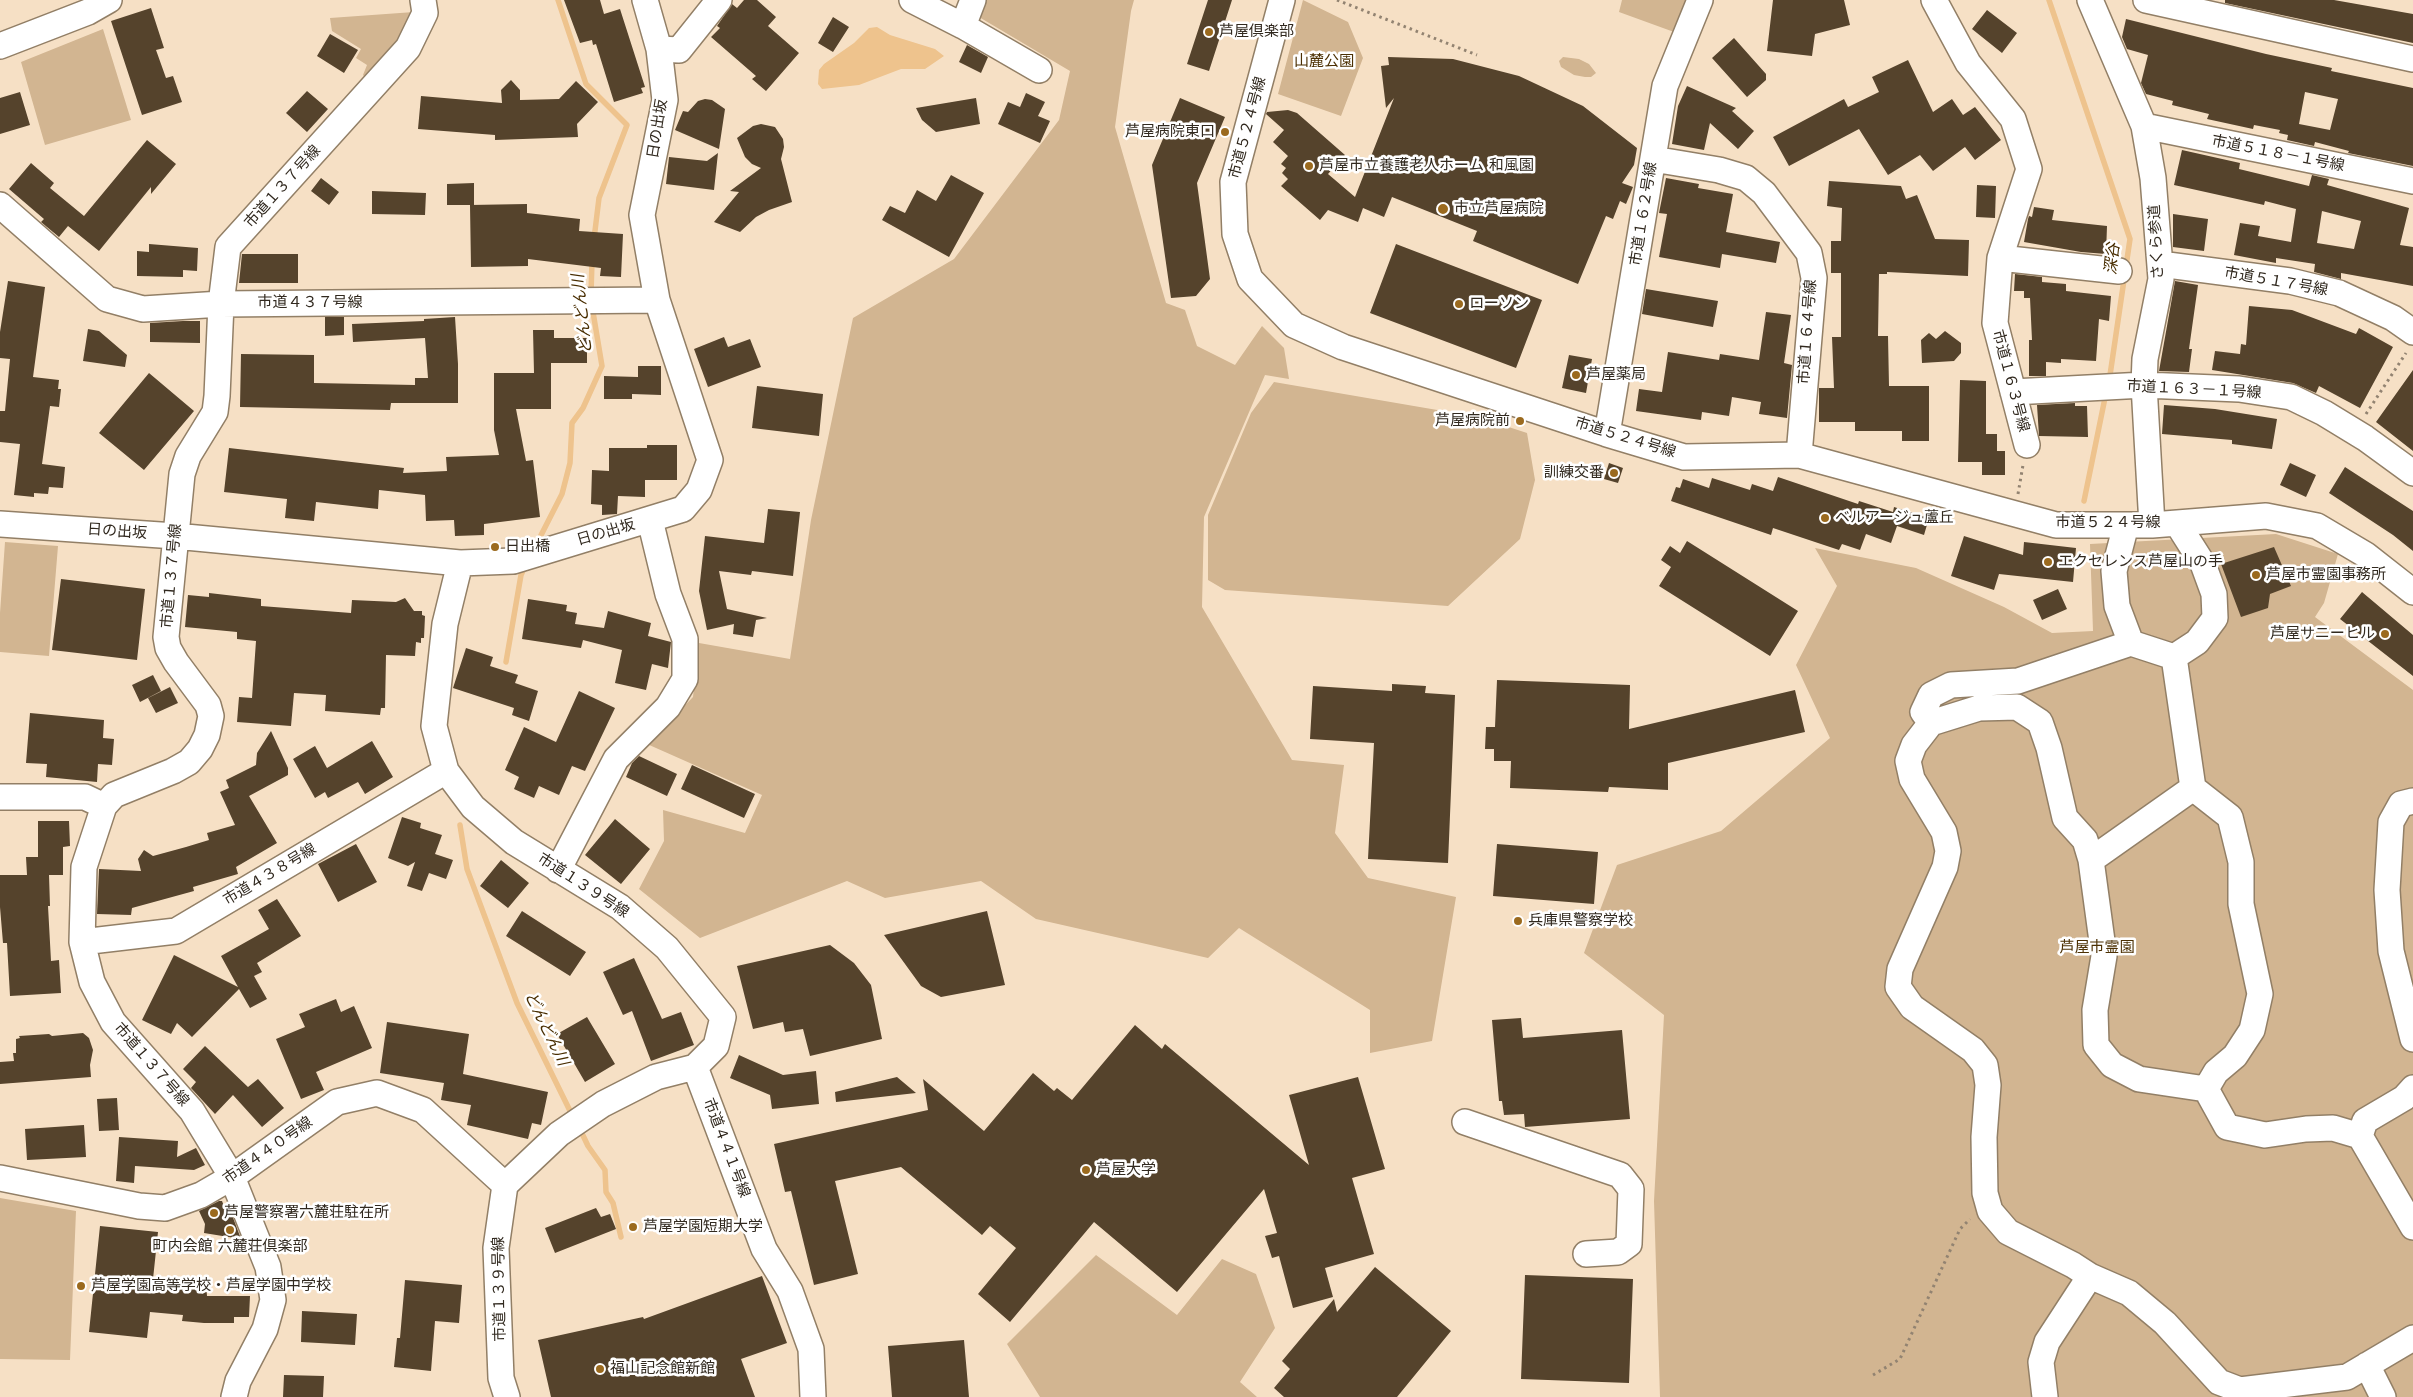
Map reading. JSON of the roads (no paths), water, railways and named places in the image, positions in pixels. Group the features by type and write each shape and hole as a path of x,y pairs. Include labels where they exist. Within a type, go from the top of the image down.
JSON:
{"street":[{"path":"0,46 88,12 109,0"},
{"name":"市道１３７号線","path":"234,1397 238,1381 265,1328 273,1300 268,1267 232,1177 192,1111 113,1022 92,982 82,942 84,867 104,806 114,795 173,771 189,762 200,749 207,735 211,716 208,705 176,662 168,648 166,636 182,474 188,456 214,412 217,396 221,304 228,248 408,48 425,13 423,0"},
{"name":"日の出坂","path":"0,524 175,536 460,562 513,561 683,509 700,490 710,460 657,300 642,215 665,100 659,49 645,0"},
{"path":"659,49 679,50 719,0"},
{"path":"912,0 963,26 1039,70"},
{"path":"963,26 973,0"},
{"name":"市道５２４号線","path":"1282,0 1233,182 1235,234 1250,279 1294,325 1326,341 1607,434 1684,457 1799,454 2056,525 2152,525 2266,516 2317,526 2366,554 2413,592"},
{"name":"市道１６２号線","path":"1607,434 1664,86 1700,0"},
{"name":"市道１６３号線","path":"1934,0 1968,63 2013,119 2029,169 2000,258 1995,323 2027,445"},
{"name":"さくら参道","path":"2090,0 2144,126 2153,178 2161,279 2145,359 2144,385 2152,525"},
{"path":"2146,0 2413,59"},
{"name":"市道５１８－１号線","path":"2144,126 2413,181"},
{"name":"市道１６４号線","path":"1653,159 1718,170 1746,178 1764,193 1809,253 1814,278 1799,454"},
{"name":"市道４３７号線","path":"0,205 106,299 143,309 221,304 657,300"},
{"path":"2000,258 2119,271"},
{"name":"市道５１７号線","path":"2160,264 2290,281 2339,293 2393,318 2410,342"},
{"name":"市道１６３－１号線","path":"2013,392 2144,385 2239,389 2291,397 2324,413 2413,473"},
{"path":"558,870 616,759 668,707 685,679 685,639 668,594 650,520"},
{"path":"2174,657 2197,642 2215,618 2214,594 2203,564 2177,523"},
{"path":"2126,525 2114,571 2117,606 2130,643"},
{"name":"市道１３９号線","path":"460,562 445,624 434,726 446,771 473,807 514,842 620,907 667,948 723,1017 716,1046 695,1067"},
{"path":"1931,722 1924,712 1931,696 1951,685 2018,681 2130,643 2174,657"},
{"path":"2174,657 2193,788 2230,817 2241,862 2241,904 2260,994 2252,1030 2236,1056 2216,1072 2206,1089"},
{"path":"2206,1089 2138,1079 2112,1065 2096,1046 2095,1010 2104,956 2091,860 2085,840 2065,818 2049,748 2040,722 2017,707 1979,708 1931,722 1914,745 1908,761 1912,779 1944,832 1948,851 1944,867 1900,969 1898,987 1912,1008 1972,1050 1985,1065 1988,1085 1984,1137 1985,1193 1990,1211 2008,1232 2073,1264 2090,1276 2129,1293 2165,1323 2219,1382 2240,1390 2346,1377 2413,1338"},
{"name":"市道４３８号線","path":"82,942 176,931 446,771"},
{"path":"2091,860 2193,788"},
{"path":"0,797 85,797 104,806"},
{"path":"2413,801 2401,804 2391,822 2386,890 2391,951 2413,1039"},
{"path":"505,1185 559,1134 603,1104 656,1077 695,1067"},
{"name":"市道４４１号線","path":"695,1067 764,1249 790,1291 811,1349 813,1397"},
{"path":"2360,1136 2365,1121 2404,1098 2413,1088"},
{"path":"2206,1089 2228,1127 2265,1135 2306,1129 2333,1128 2360,1136 2413,1227"},
{"name":"市道４４０号線","path":"0,1178 139,1206 164,1208 201,1195 232,1177 337,1102 377,1093 423,1110 505,1185"},
{"path":"1464,1122 1620,1174 1631,1189 1629,1244 1618,1252 1586,1254"},
{"name":"市道１３９号線","path":"505,1185 496,1248 502,1378 507,1397"},
{"path":"2045,1397 2041,1362 2047,1342 2090,1276"},
{"path":"2367,1364 2383,1397"}],"waterway":[{"name":"どんどん川","path":"558,0 586,84 627,125 599,198 594,239"},
{"name":"深谷","path":"2049,0 2130,239 2109,382"},
{"name":"どんどん川","path":"591,294 592,261"},
{"name":"どんどん川","path":"536,545 562,494 570,463 572,423 583,408 602,366 592,306"},
{"name":"深谷","path":"2084,501 2106,393"},
{"name":"どんどん川","path":"506,662 521,575 526,564"},
{"name":"どんどん川","path":"460,825 467,869 517,1003 573,1117"},
{"name":"どんどん川","path":"579,1127 588,1146 605,1170 606,1192 613,1203 621,1237"}],"place":[{"name":"芦屋倶楽部","path":"1209,32"},
{"name":"芦屋病院東口","path":"1225,132"},
{"name":"芦屋市立養護老人ホーム 和風園","path":"1309,166"},
{"name":"市立芦屋病院","path":"1443,209"},
{"name":"ローソン","path":"1459,304"},
{"name":"芦屋薬局","path":"1576,375"},
{"name":"芦屋病院前","path":"1520,421"},
{"name":"訓練交番","path":"1614,473"},
{"name":"ベルアージュ蘆丘","path":"1825,518"},
{"name":"日出橋","path":"495,547"},
{"name":"エクセレンス芦屋山の手","path":"2048,562"},
{"name":"芦屋市霊園事務所","path":"2256,575"},
{"name":"芦屋サニーヒル","path":"2385,634"},
{"name":"兵庫県警察学校","path":"1518,921"},
{"name":"芦屋大学","path":"1086,1170"},
{"name":"芦屋警察署六麓荘駐在所","path":"214,1213"},
{"name":"芦屋学園短期大学","path":"633,1227"},
{"name":"町内会館 六麓荘倶楽部","path":"230,1230"},
{"name":"芦屋学園高等学校・芦屋学園中学校","path":"81,1286"},
{"name":"福山記念館新館","path":"600,1369"}],"park label":[{"name":"山麓公園","path":"1324,62"},
{"name":"芦屋市霊園","path":"2097,948"}]}
